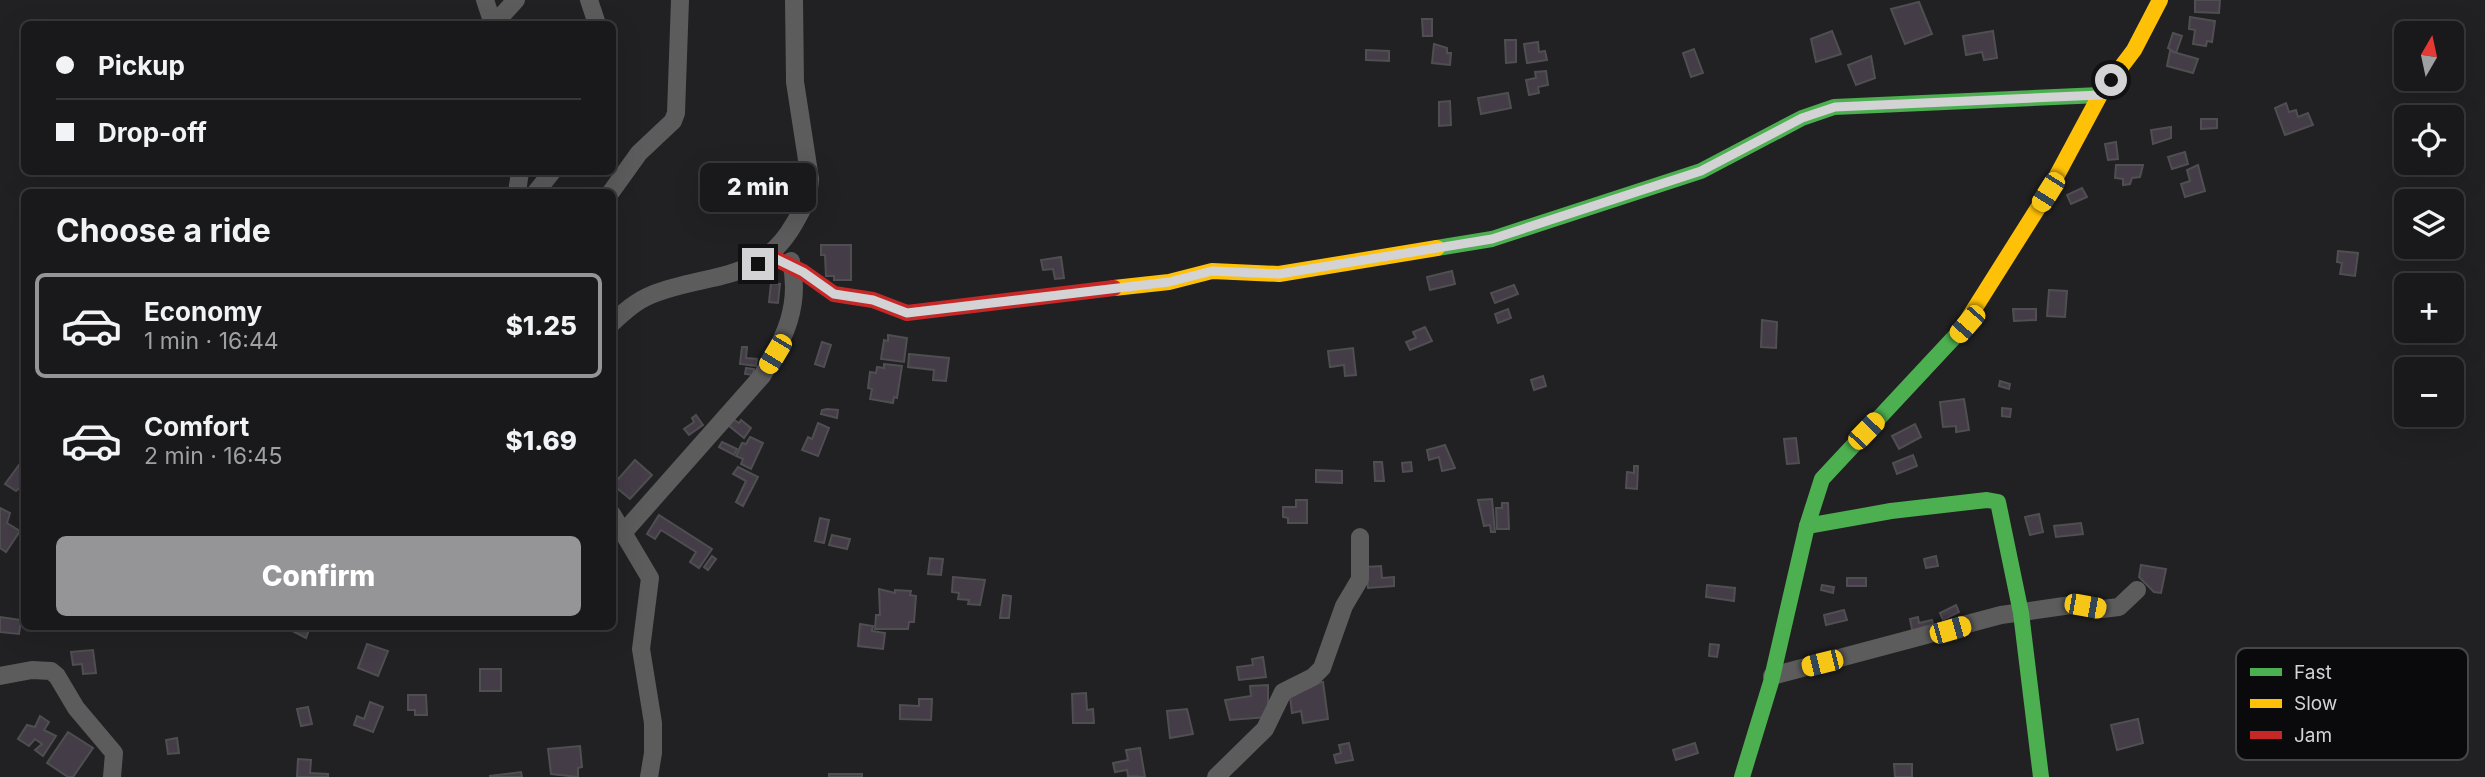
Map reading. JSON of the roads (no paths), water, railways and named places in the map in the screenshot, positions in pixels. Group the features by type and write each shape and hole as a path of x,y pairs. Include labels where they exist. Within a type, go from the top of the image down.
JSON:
{"street":[{"path":"485,0 493,21"},
{"path":"497,21 516,0"},
{"path":"589,0 596,21"},
{"path":"613,189 639,153 673,121 676,113 680,0"},
{"path":"616,319 630,307 651,295 745,270 770,256 786,238 809,195 810,179 795,82 794,0"},
{"path":"1742,777 1772,676 1817,490 1829,470 1967,324 2048,192 2100,95 2134,50 2160,0"},
{"path":"770,256 792,266 834,294 873,300 907,313 1169,282 1212,271 1279,274 1510,235 1701,171 1819,110 2100,95"},
{"path":"538,189 550,175"},
{"path":"623,533 762,376 775,354 795,300 786,238"},
{"path":"1807,526 1891,511 1996,500 2021,613 2041,777"},
{"path":"616,521 647,569 651,583 641,649 653,723 653,753 649,777"},
{"path":"1216,777 1265,729 1283,692 1314,677 1322,668 1344,606 1360,579 1360,537"},
{"path":"1772,676 2021,613 2071,605 2102,609 2119,607 2137,590"},
{"path":"0,676 45,669 57,676 76,708 114,752 112,777"}]}
